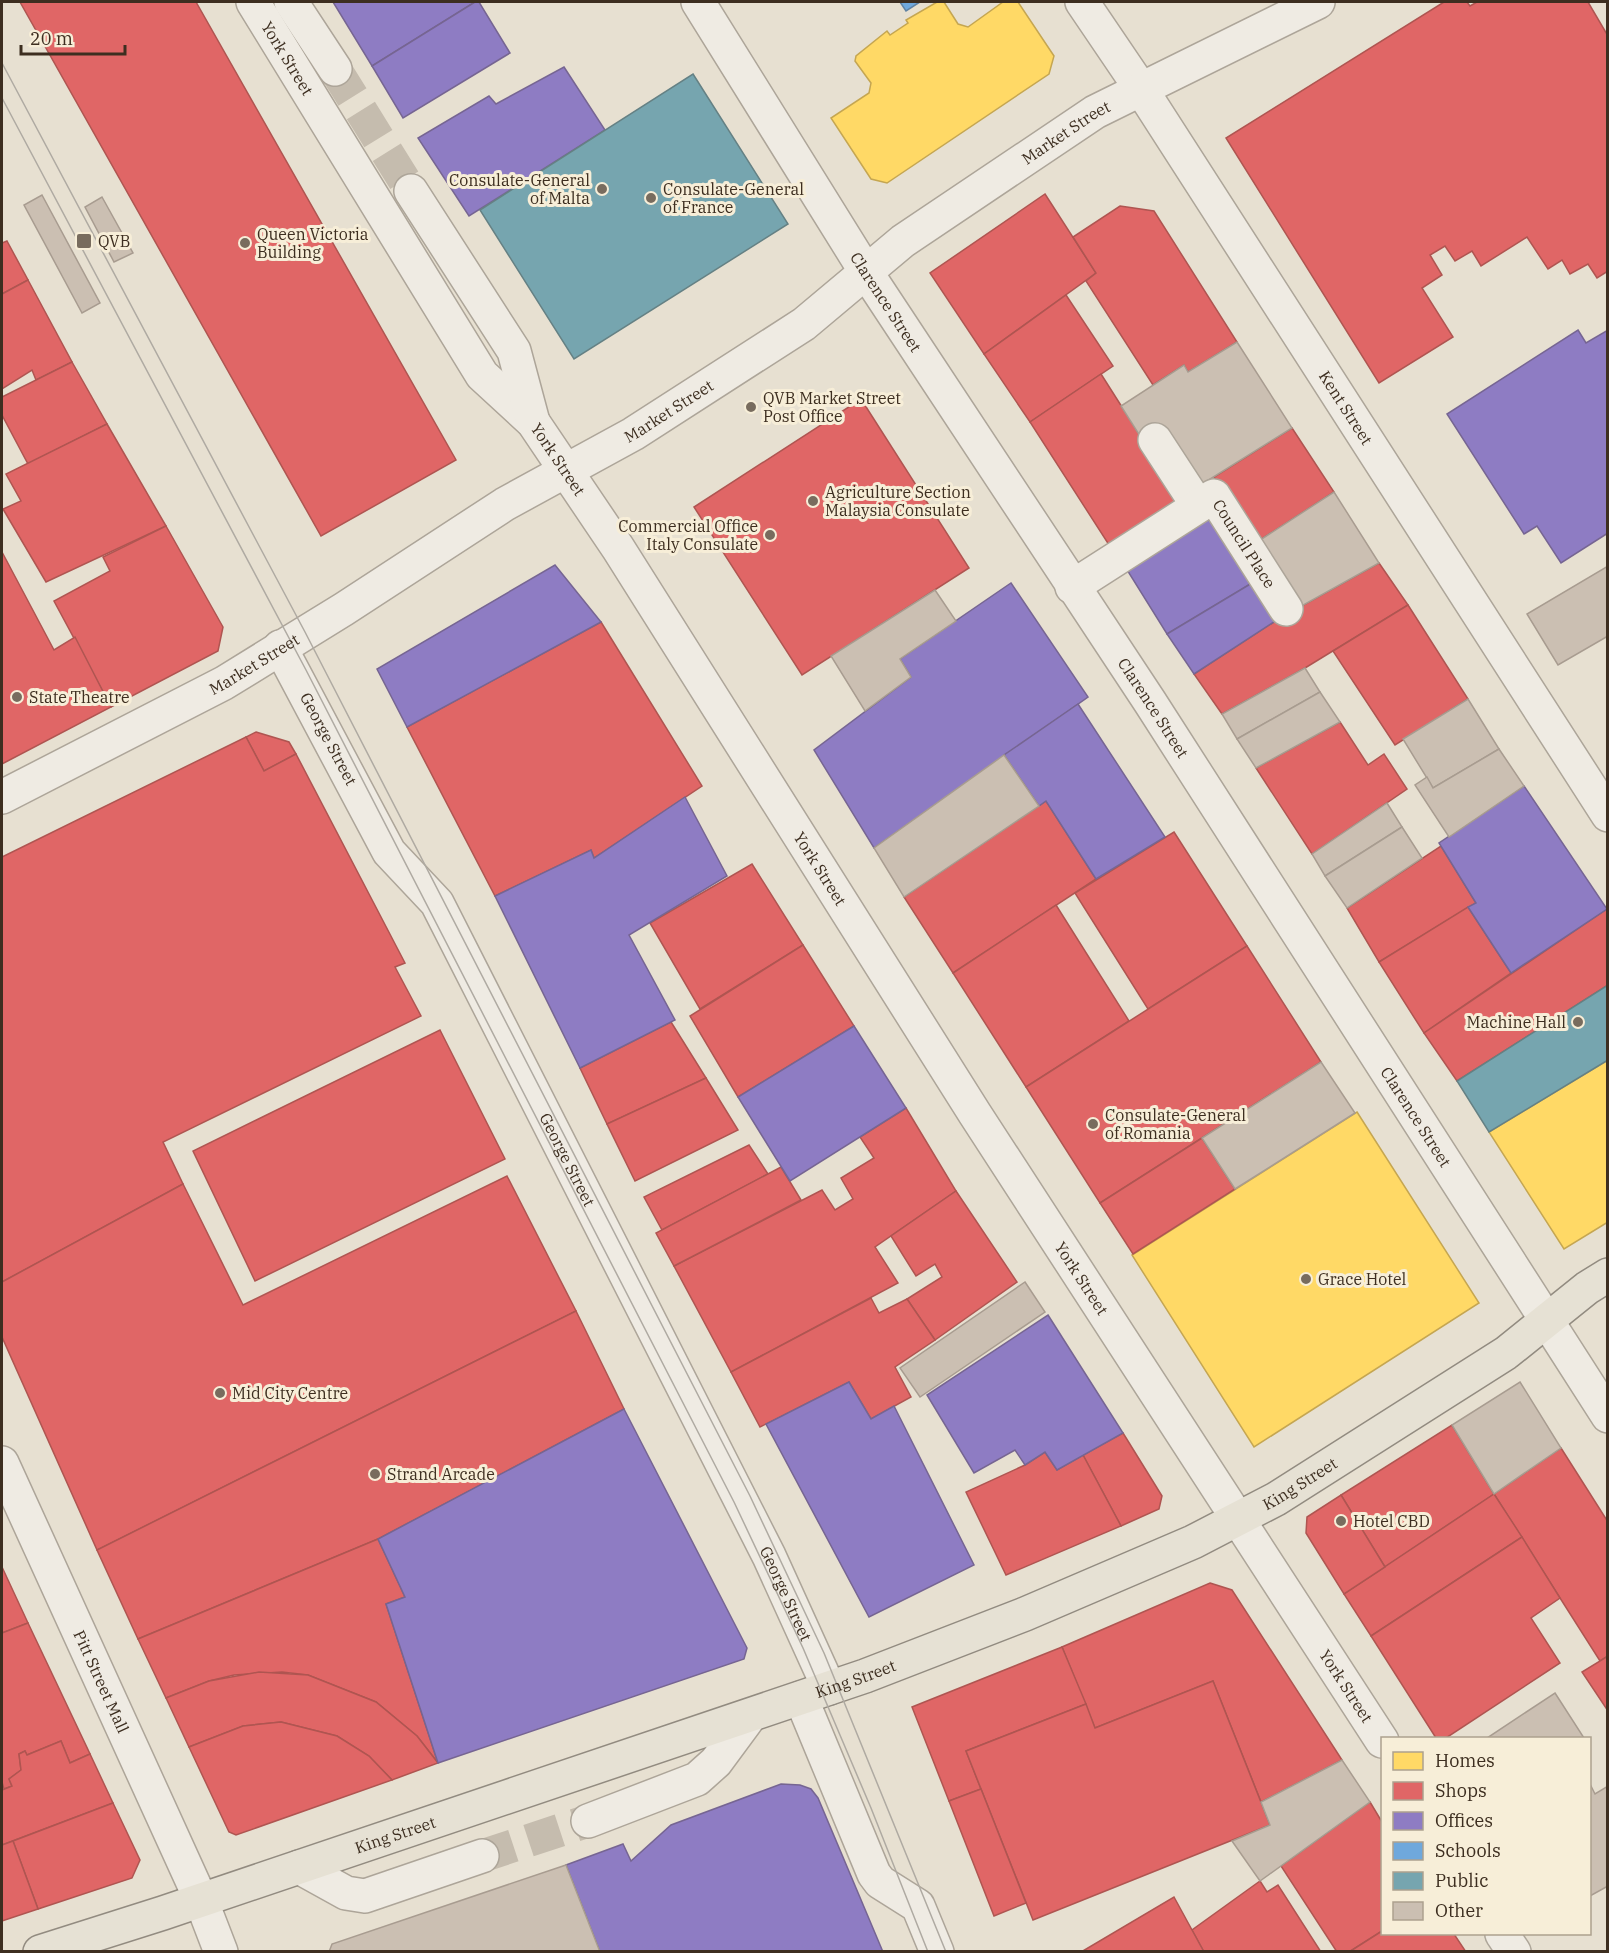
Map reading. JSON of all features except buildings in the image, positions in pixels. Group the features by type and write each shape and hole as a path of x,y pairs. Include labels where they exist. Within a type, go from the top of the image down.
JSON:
{"main road":[{"name":"King Street","path":"40,1952 750,1716 1025,1614 1237,1521 1276,1499 1506,1353 1587,1288 1608,1275"}],"street":[{"name":"York Street","path":"253,2 317,110 483,375 533,422 618,548 975,1114 1237,1521 1381,1738"},
{"path":"291,2 335,69"},
{"name":"Clarence Street","path":"698,2 866,272 1238,838 1608,1416"},
{"name":"Kent Street","path":"1082,2 1141,88 1608,815"},
{"name":"Market Street","path":"2,797 224,683 344,609 505,504 633,434 804,324 920,229 1095,112 1318,2"},
{"path":"411,191 514,351 533,422"},
{"name":"Council Place","path":"1155,440 1198,506"},
{"name":"Council Place","path":"1072,587 1214,496 1286,609"},
{"name":"George Street","path":"280,647 389,852 437,903 769,1556 874,1874 880,1882 918,1906 937,1952"},
{"name":"Pitt Street Mall","path":"2,1463 201,1899 220,1952"},
{"path":"588,1821 697,1779 716,1762 750,1716"},
{"path":"299,1867 346,1893 365,1896 482,1856"},
{"path":"1503,1935 1514,1952"}],"tunnel":[{"path":"335,69 411,191"},
{"path":"482,1856 588,1821"}],"tram line":[{"path":"2,63 305,632 750,1496 824,1653 946,1952"},
{"path":"2,98 306,670 734,1502 803,1648 871,1808 928,1952"}],"place":[{"name":"Consulate-General of Malta","path":"602,189"},
{"name":"Consulate-General of France","path":"651,198"},
{"name":"QVB","path":"84,241"},
{"name":"Queen Victoria Building","path":"245,243"},
{"name":"QVB Market Street Post Office","path":"751,407"},
{"name":"Agriculture Section Malaysia Consulate","path":"813,501"},
{"name":"Commercial Office Italy Consulate","path":"770,535"},
{"name":"State Theatre","path":"17,697"},
{"name":"Machine Hall","path":"1578,1022"},
{"name":"Consulate-General of Romania","path":"1093,1124"},
{"name":"Grace Hotel","path":"1306,1279"},
{"name":"Mid City Centre","path":"220,1393"},
{"name":"Strand Arcade","path":"375,1474"},
{"name":"Hotel CBD","path":"1341,1521"}]}
